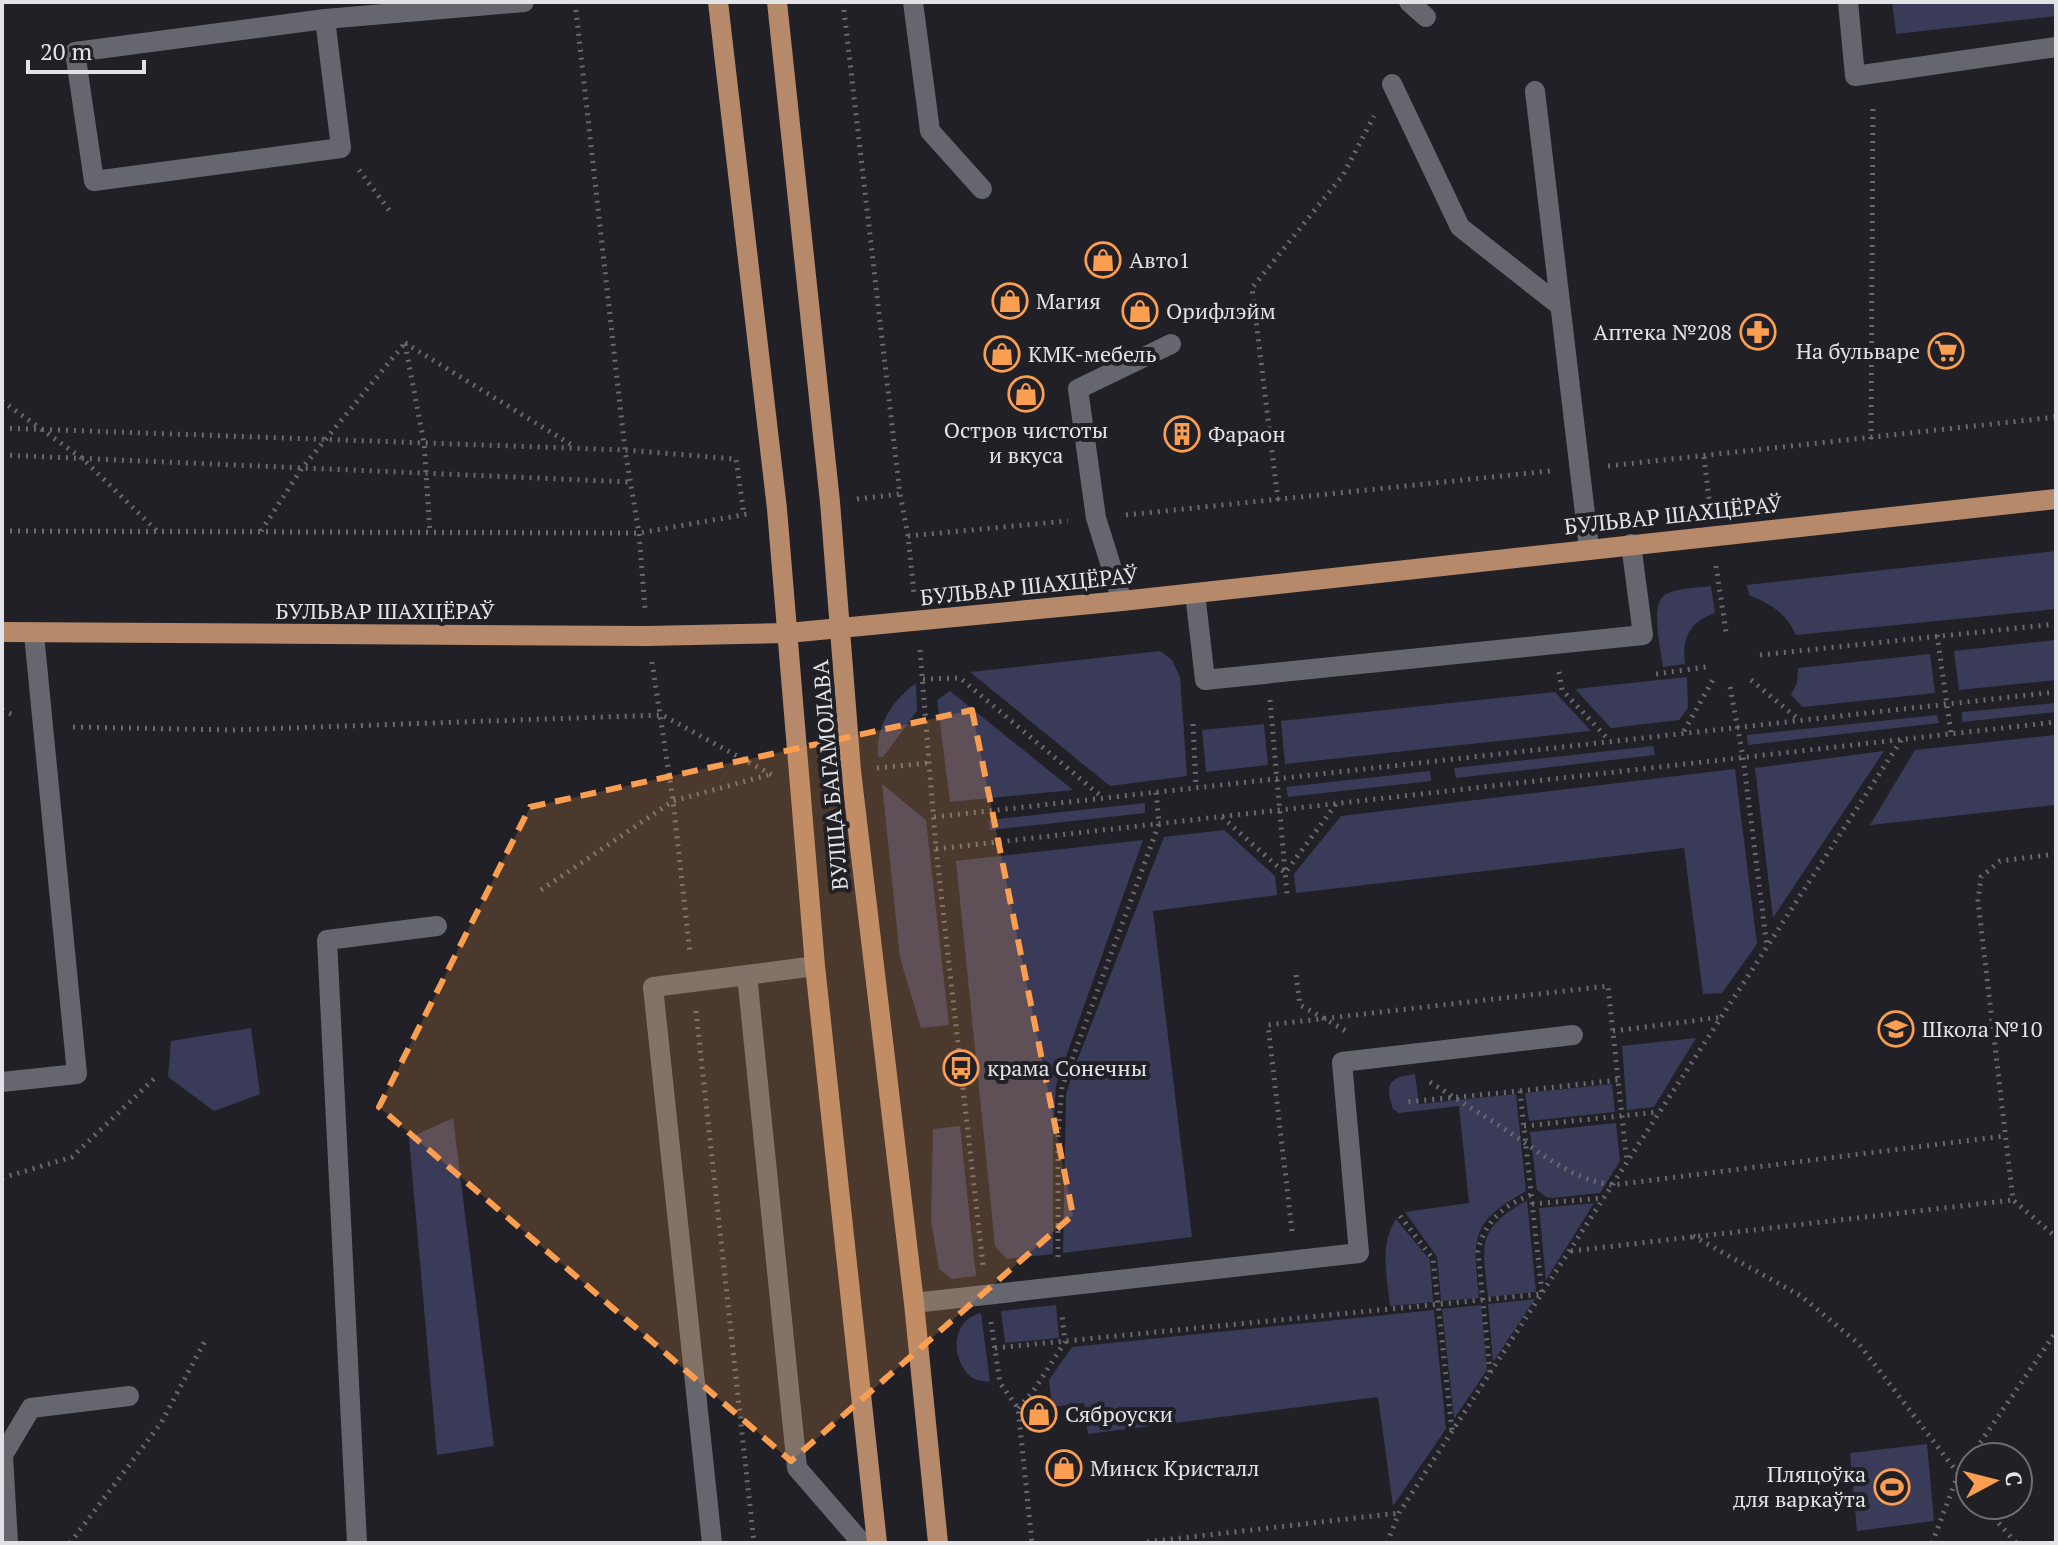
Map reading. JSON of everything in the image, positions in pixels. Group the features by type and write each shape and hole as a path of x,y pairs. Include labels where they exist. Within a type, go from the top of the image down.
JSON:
{"main road":[{"name":"ВУЛІЦА БАГАМОЛАВА","path":"718,2 777,509 815,966 877,1543"},
{"name":"ВУЛІЦА БАГАМОЛАВА","path":"777,2 841,628 851,771 914,1303 938,1543"},
{"name":"БУЛЬВАР ШАХЦЁРАЎ","path":"2,632 647,636 788,633 1122,601 2056,499"}],"lane":[{"path":"325,19 341,148 94,181 75,52 325,19 524,2"},
{"path":"913,2 930,131 982,189"},
{"path":"1409,2 1426,17"},
{"path":"1848,2 1855,76 2056,47"},
{"path":"1392,84 1460,227 1559,305"},
{"path":"1535,91 1589,548"},
{"path":"1122,601 1096,518 1078,389 1171,344"},
{"path":"1195,593 1205,680 1643,635 1631,544"},
{"path":"2,1082 77,1074 34,634"},
{"path":"357,1543 327,940 437,926"},
{"path":"712,1543 653,987 815,966"},
{"path":"747,975 797,1468 862,1543"},
{"path":"914,1303 1359,1253 1342,1062 1573,1035"},
{"path":"8,1543 3,1455 31,1408 129,1396"}],"path":[{"path":"2,531 639,533 625,450 575,2"},
{"path":"843,2 900,494 908,536 936,849 987,1295 1000,1383 1018,1408 1032,1543"},
{"path":"1871,439 1874,74"},
{"path":"1278,500 1252,288 1343,175 1392,84"},
{"path":"341,148 392,214"},
{"path":"405,343 576,448"},
{"path":"261,532 302,468 405,343"},
{"path":"405,343 424,443 430,533"},
{"path":"2,401 83,459 158,531"},
{"path":"908,536 1871,439 2056,417"},
{"path":"2,428 625,450 736,459 744,515"},
{"path":"2,455 630,482"},
{"path":"1719,593 1726,632"},
{"path":"1760,655 2056,624"},
{"path":"1937,635 1951,733"},
{"path":"1553,644 1562,690 1609,740"},
{"path":"1656,674 1706,667"},
{"path":"1268,673 1287,894"},
{"path":"923,679 960,678 1102,797"},
{"path":"1683,732 1713,680"},
{"path":"1751,680 1798,719"},
{"path":"1730,687 1743,757 1767,948"},
{"path":"934,817 2056,692"},
{"path":"2,710 43,726 232,730 662,715 754,1543"},
{"path":"936,849 2056,722"},
{"path":"1193,724 1196,786"},
{"path":"1387,1543 1399,1513 1903,738"},
{"path":"541,890 673,801 769,774"},
{"path":"1018,1408 1032,1393 1065,1342 1059,1288 1058,1137 1062,1087 1159,824 1156,791"},
{"path":"1285,873 1336,804"},
{"path":"1222,817 1285,873"},
{"path":"2056,854 2000,861 1981,877 1978,901 2013,1200 2056,1237"},
{"path":"1296,975 1300,1005 1325,1019"},
{"path":"1613,1031 1723,1017"},
{"path":"2,1178 72,1157 156,1077"},
{"path":"1520,1091 1618,1080"},
{"path":"1454,1098 1568,1170 1599,1183 1614,1185 2004,1136"},
{"path":"1524,1126 1660,1112"},
{"path":"1490,1373 1478,1251 1481,1236 1499,1213 1531,1195"},
{"path":"1532,1204 1605,1197"},
{"path":"1570,1251 2013,1200"},
{"path":"1400,1216 1433,1259 1452,1432"},
{"path":"1692,1235 1801,1296 1859,1344 1954,1470"},
{"path":"1981,1441 2056,1332"},
{"path":"70,1543 161,1423 206,1339"},
{"path":"1932,1543 1954,1485"},
{"path":"1147,1542 1399,1513"},
{"path":"1997,1521 2016,1543"}],"highlighted area":[{"path":"972,710 1073,1215 791,1461 379,1107 530,807"}],"shaded area":[{"path":"1892,2 2056,2 2056,16 1896,34"},
{"path":"2056,551 2056,609 1796,635 1777,610 1749,595 1747,585"},
{"path":"1711,586 1715,613 1699,621 1689,632 1685,664 1663,667 1657,627 1661,599 1676,590"},
{"path":"2056,640 2056,680 1959,690 1954,651"},
{"path":"1160,651 1172,660 1180,677 1187,776 1110,786 970,672"},
{"path":"1930,654 1935,693 1803,707 1791,695 1797,683 1798,668"},
{"path":"1687,677 1688,708 1679,720 1611,728 1575,689"},
{"path":"916,683 917,711 883,757 878,757 880,735 887,715 899,698"},
{"path":"950,691 1073,790 950,802 937,700"},
{"path":"1555,692 1591,731 1285,764 1281,721"},
{"path":"2056,703 2056,712 1962,722 1962,712"},
{"path":"1937,715 1939,723 1748,745 1747,735"},
{"path":"1264,724 1268,765 1206,772 1202,730"},
{"path":"2056,735 2056,805 1870,825 1915,750"},
{"path":"1653,746 1655,755 1456,778 1454,768"},
{"path":"1884,751 1773,918 1755,768"},
{"path":"1735,769 1757,944 1722,993 1703,994 1684,848 1296,893 1294,874 1341,816"},
{"path":"1430,771 1431,781 1288,797 1286,787"},
{"path":"882,784 926,820 949,1025 921,1028 900,958"},
{"path":"1145,803 1145,813 990,830 989,820"},
{"path":"1224,830 1275,876 1277,895 1153,911 1192,1237 1063,1253 1066,1094 1077,1061 1164,837"},
{"path":"1143,840 1056,1085 1053,1254 1007,1259 995,1246 956,861"},
{"path":"251,1028 260,1094 214,1111 168,1077 171,1041"},
{"path":"1696,1038 1654,1107 1627,1110 1622,1046"},
{"path":"1415,1074 1419,1104 1516,1094 1526,1191 1494,1213 1479,1234 1476,1260 1479,1298 1441,1301 1437,1257 1405,1212 1469,1203 1459,1106 1399,1113 1393,1109 1389,1093 1391,1083 1400,1077"},
{"path":"1612,1084 1615,1112 1529,1121 1525,1093"},
{"path":"453,1118 494,1446 437,1455 409,1138"},
{"path":"1616,1123 1620,1161 1600,1193 1552,1198 1537,1190 1530,1132"},
{"path":"960,1126 976,1276 952,1279 939,1269 931,1220 933,1129"},
{"path":"1527,1200 1536,1292 1488,1297 1484,1263 1486,1240 1499,1220"},
{"path":"1594,1203 1546,1280 1539,1208"},
{"path":"1396,1219 1430,1260 1433,1302 1390,1306 1386,1250"},
{"path":"1535,1299 1493,1362 1488,1304"},
{"path":"1056,1305 1059,1338 1005,1343 1001,1311"},
{"path":"1481,1305 1487,1370 1454,1419 1442,1309"},
{"path":"1434,1310 1446,1429 1393,1506 1378,1397 1088,1434 1084,1403 1052,1407 1049,1380 1072,1347"},
{"path":"981,1313 990,1382 971,1377 959,1360 957,1351 959,1332 964,1323"},
{"name":"Пляцоўка для варкаўта","path":"1927,1444 1934,1521 1857,1531 1850,1453"}],"place":[{"name":"Авто1","path":"1103,260"},
{"name":"Магия","path":"1010,301"},
{"name":"Орифлэйм","path":"1140,311"},
{"name":"Аптека №208","path":"1758,332"},
{"name":"На бульваре","path":"1946,351"},
{"name":"КМК-мебель","path":"1002,354"},
{"name":"Остров чистоты и вкуса","path":"1026,394"},
{"name":"Фараон","path":"1182,434"},
{"name":"Школа №10","path":"1896,1029"},
{"name":"крама Сонечны","path":"961,1068"},
{"name":"Сяброуски","path":"1039,1414"},
{"name":"Минск Кристалл","path":"1064,1468"},
{"name":"Пляцоўка для варкаўта","path":"1892,1487"}]}
